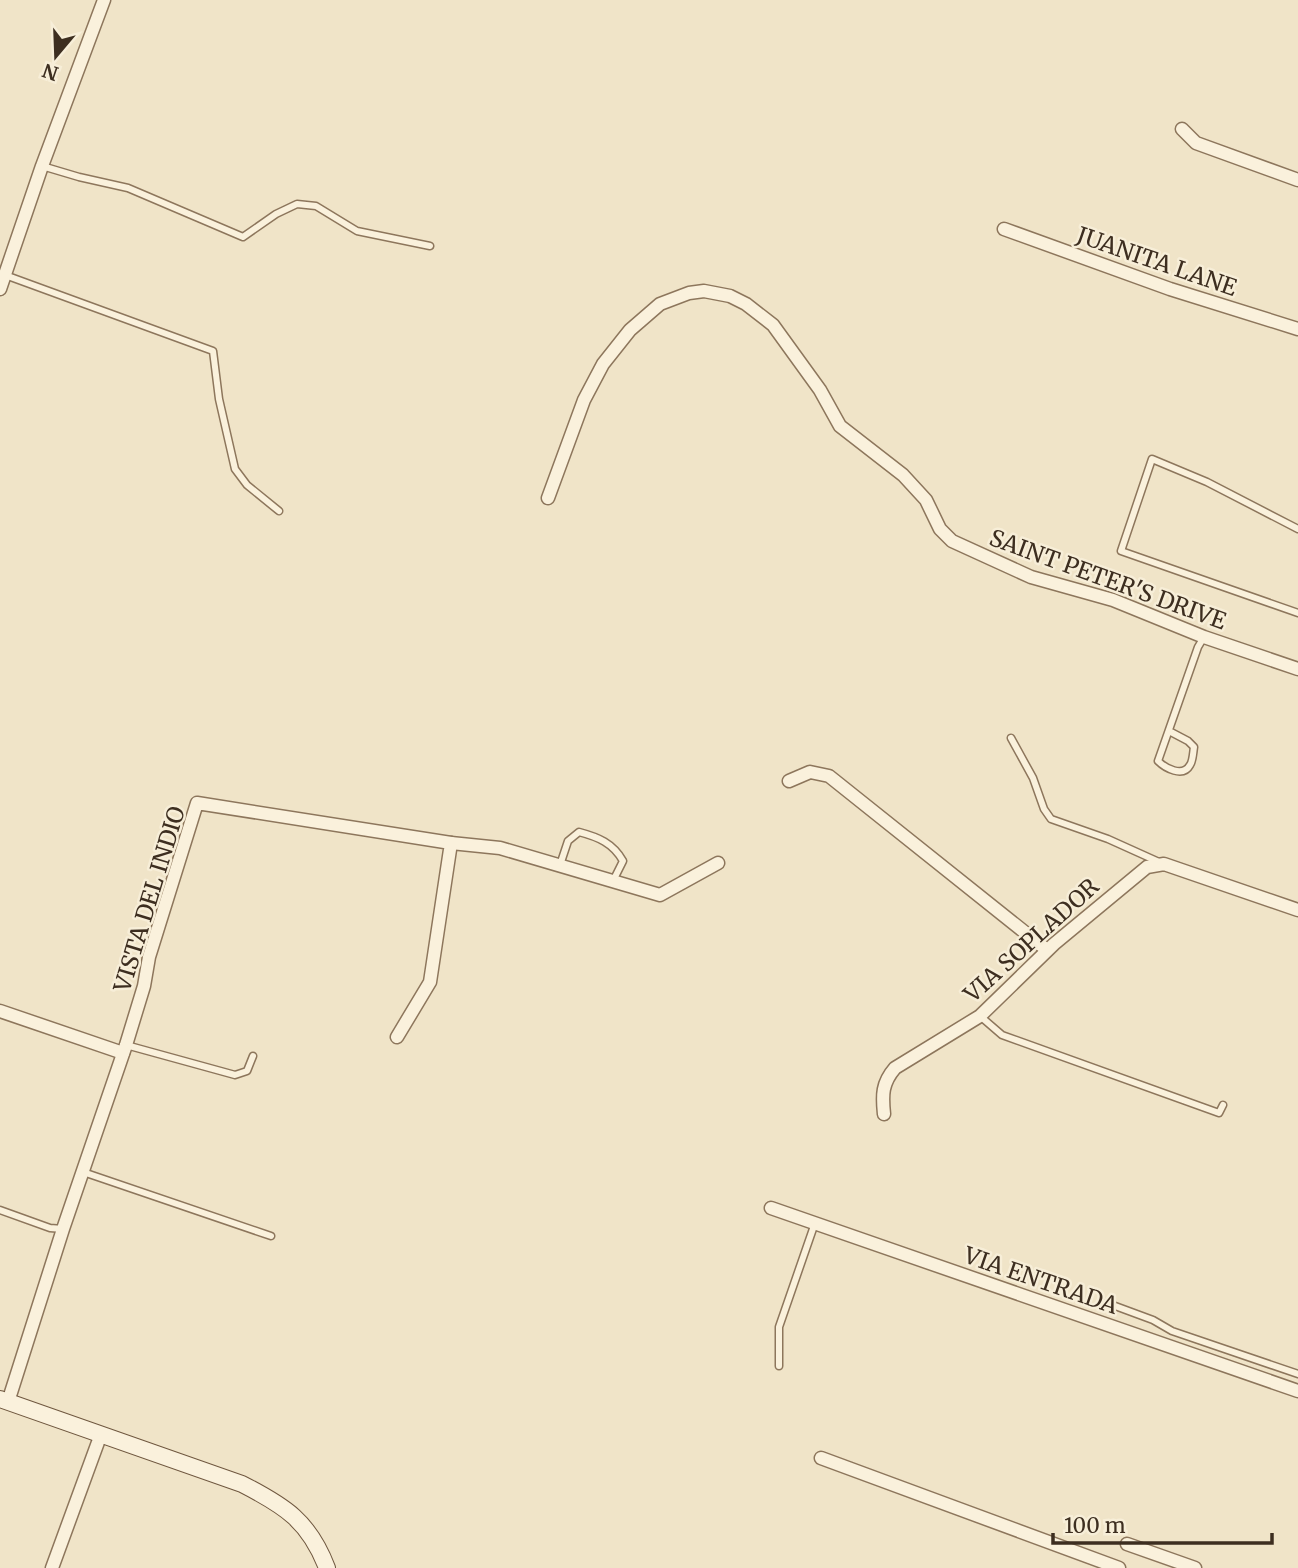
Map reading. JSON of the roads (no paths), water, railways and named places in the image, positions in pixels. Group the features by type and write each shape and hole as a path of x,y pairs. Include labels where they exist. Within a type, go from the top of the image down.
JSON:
{"street":[{"path":"0,289 42,166 104,0"},
{"path":"1182,129 1196,143 1298,180"},
{"name":"JUANITA LANE","path":"1004,229 1171,289 1298,330"},
{"name":"SAINT PETER'S DRIVE","path":"548,498 584,400 603,364 629,330 660,304 689,293 704,291 730,296 746,303 773,324 820,390 840,426 903,475 926,500 940,529 952,541 1031,577 1114,600 1204,637 1298,669"},
{"path":"789,781 810,772 829,775 1047,950"},
{"name":"VISTA DEL INDIO","path":"4,1401 125,1049 144,986 149,957 197,803 451,843"},
{"path":"397,1037 430,982 451,843 500,848 660,895 718,863"},
{"path":"1164,864 1298,910"},
{"name":"VIA SOPLADOR","path":"884,1114 882,1090 886,1077 895,1068 980,1016 1047,950 1147,867 1164,864"},
{"path":"0,1011 125,1049"},
{"name":"VIA ENTRADA","path":"771,1208 1298,1391"},
{"path":"4,1401 242,1484 277,1502 306,1529 319,1548 327,1568"},
{"path":"51,1568 101,1434"},
{"path":"821,1458 1119,1568"},
{"path":"1127,1544 1195,1568"}],"lane":[{"path":"42,166 128,188 243,237 276,214 297,204 316,206 357,231 430,246"},
{"path":"5,275 212,351 219,399 235,469 247,485 279,511"},
{"path":"1298,530 1207,482 1152,459 1121,551 1298,613"},
{"path":"1169,731 1194,747 1191,764 1186,770 1165,768 1158,761 1198,647 1204,637"},
{"path":"1011,738 1051,819 1108,839 1164,864"},
{"path":"560,865 568,841 579,832 598,836 617,851 623,861 613,881"},
{"path":"980,1016 1002,1035 1219,1113 1223,1105"},
{"path":"125,1049 227,1075 247,1070 253,1056"},
{"path":"83,1171 271,1236"},
{"path":"0,1210 50,1228 63,1229"},
{"path":"779,1366 779,1327 815,1223"},
{"path":"1107,1303 1153,1320 1172,1331 1298,1374"}]}
